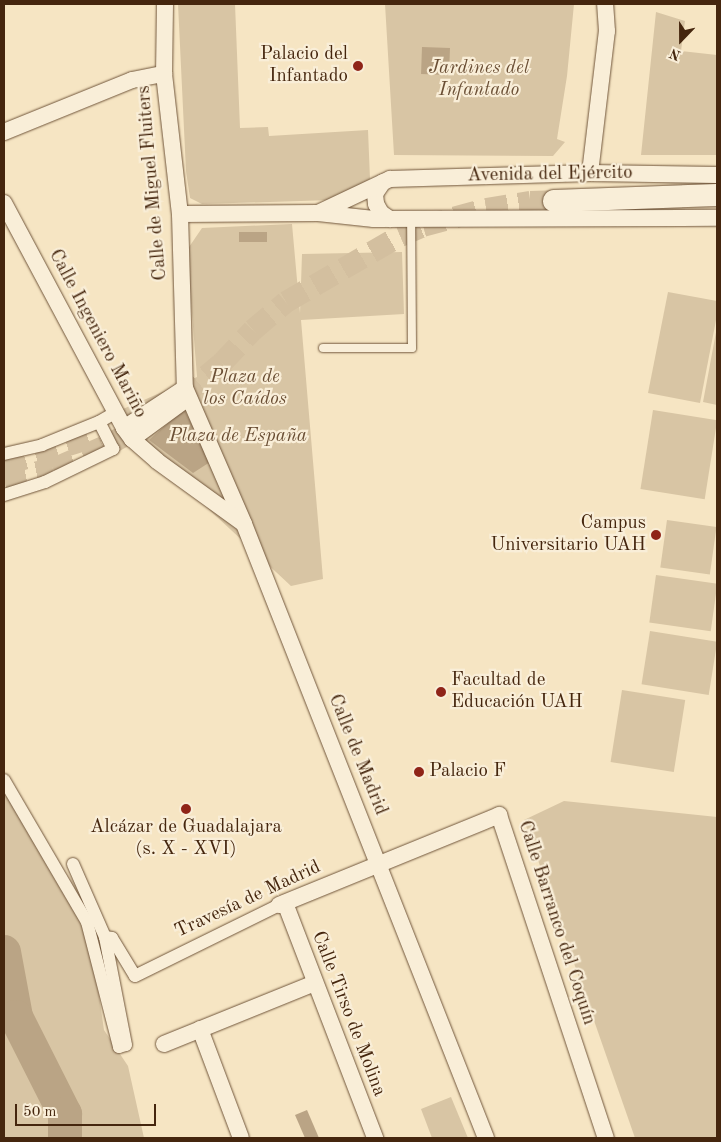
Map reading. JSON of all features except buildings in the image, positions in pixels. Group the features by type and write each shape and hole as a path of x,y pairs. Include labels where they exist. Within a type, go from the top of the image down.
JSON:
{"main road":[{"name":"Avenida del Ejército","path":"553,197 717,195"}],"street":[{"name":"Calle de Miguel Fluiters","path":"165,4 164,74 180,214 187,393"},
{"path":"590,173 607,31 605,4"},
{"path":"4,132 132,80 164,74"},
{"name":"Avenida del Ejército","path":"318,213 390,179 590,173 717,175"},
{"path":"383,182 376,194 376,204 382,213 390,219"},
{"name":"Calle Ingeniero Mariño","path":"4,203 128,434 157,461 244,524"},
{"name":"Avenida del Ejército","path":"180,214 318,213 390,219 717,218"},
{"path":"128,434 187,393"},
{"name":"Calle de Madrid","path":"187,393 244,524 486,1138"},
{"path":"4,454 42,446 100,422 116,412"},
{"path":"4,495 45,482 113,449 100,422"},
{"path":"4,779 87,922 119,1047 126,1045 105,937 73,864"},
{"name":"Calle Barranco del Coquín","path":"378,864 499,816 606,1138"},
{"name":"Travesía de Madrid","path":"105,937 112,938 135,976 282,904 378,864"},
{"name":"Calle Tirso de Molina","path":"282,904 375,1138"},
{"path":"164,1044 315,983"},
{"path":"200,1029 241,1138"}],"lane":[{"path":"323,348 412,348 411,219"}],"green space":[{"path":"178,4 235,4 240,128 268,127 269,136 368,130 370,179 332,200 202,204 190,198 186,171"},
{"name":"Jardines del Infantado","path":"385,4 574,4 567,76 557,139 565,142 553,156 394,155"},
{"path":"656,12 685,21 681,51 717,55 717,155 641,155"},
{"name":"Plaza de España","path":"292,224 300,313 302,254 402,252 404,314 301,320 323,579 291,586 157,461 116,412 197,377 187,250 202,228"},
{"path":"668,292 717,301 717,315 700,403 648,393"},
{"path":"717,327 717,405 703,402"},
{"path":"653,410 717,420 705,499 640,489"},
{"path":"667,520 717,527 710,574 660,568"},
{"path":"656,575 717,584 711,631 649,623"},
{"path":"650,631 717,642 709,695 642,684"},
{"path":"622,690 685,700 674,772 611,762"},
{"path":"4,787 61,878 93,953 104,1030 128,1066 144,1138 4,1138"},
{"path":"564,801 717,817 717,1138 635,1138 524,820"},
{"path":"451,1097 468,1138 432,1138 421,1109"}],"shaded area":[{"path":"422,47 450,48 449,75 421,74"},
{"path":"239,232 267,232 267,242 239,242"},
{"path":"184,409 210,462 193,473 149,440"},
{"path":"307,1110 319,1138 305,1138 295,1115"}],"waterway":[{"path":"4,952 16,1017 65,1114 65,1138"}],"tunnel":[{"path":"4,479 53,469 106,446 156,418 222,363 253,330 286,302 400,236 423,226 486,209 530,202 554,201"},
{"path":"4,465 91,438"}],"place":[{"name":"Palacio del Infantado","path":"358,66"},
{"name":"Campus Universitario UAH","path":"656,535"},
{"name":"Facultad de Educación UAH","path":"441,692"},
{"name":"Palacio F","path":"419,772"},
{"name":"Alcázar de Guadalajara (s. X - XVI)","path":"186,809"}],"park label":[{"name":"Plaza de los Caídos","path":"245,389"}]}
